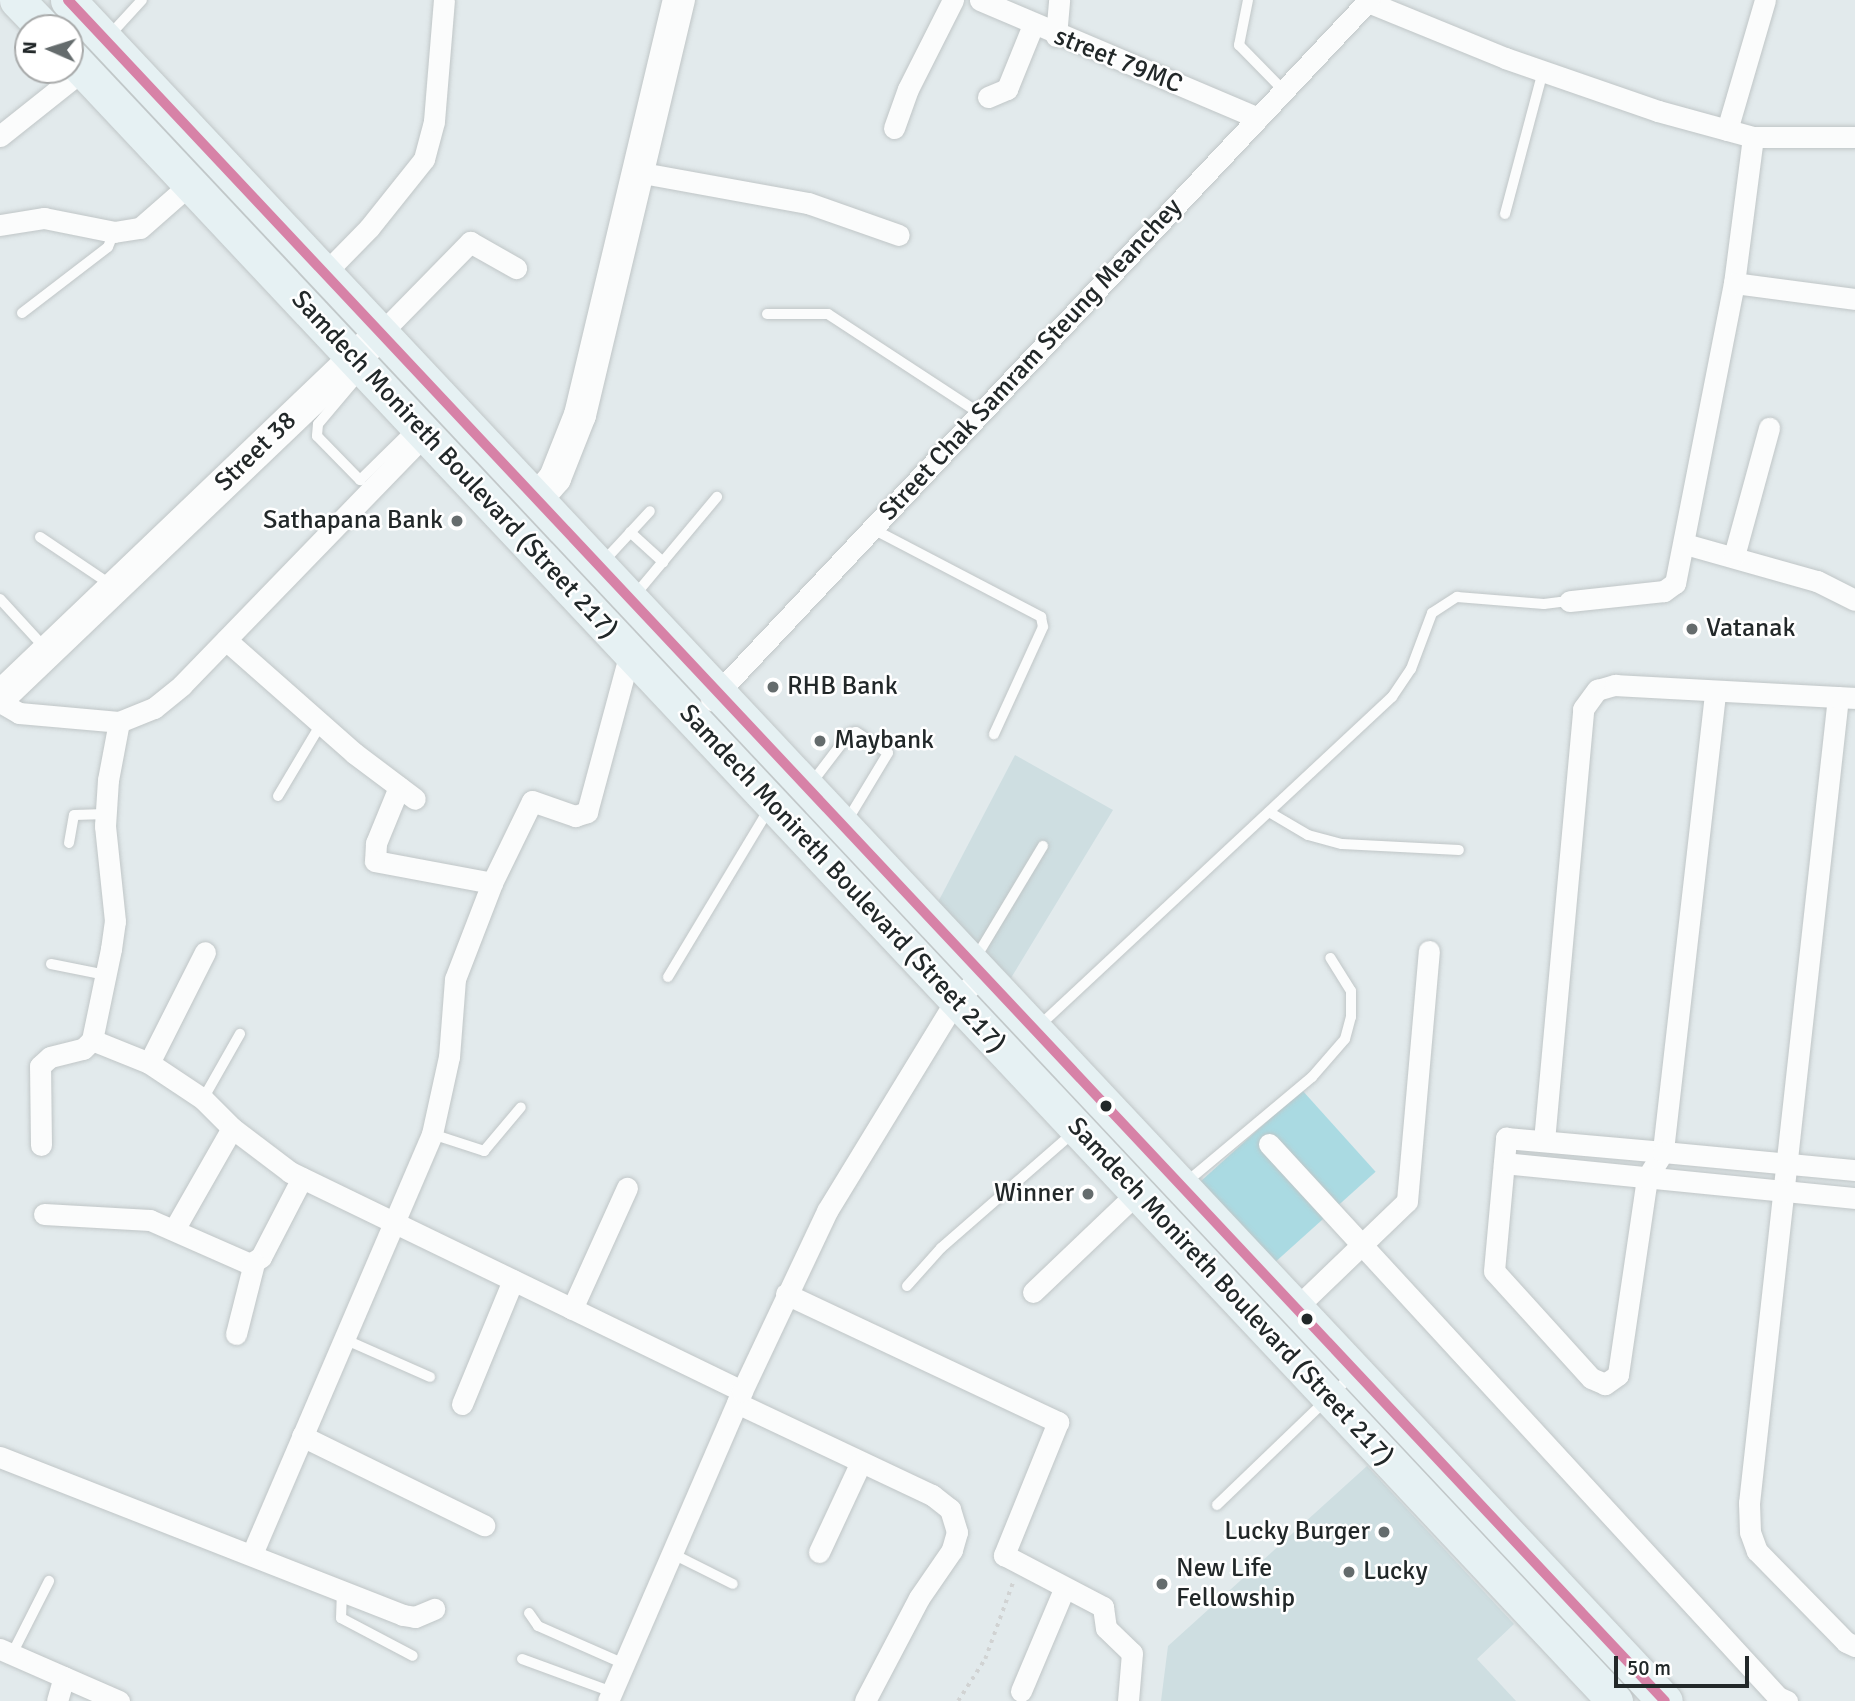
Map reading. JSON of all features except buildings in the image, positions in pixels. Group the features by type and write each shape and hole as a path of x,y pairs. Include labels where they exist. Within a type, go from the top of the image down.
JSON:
{"main road":[{"name":"Samdech Monireth Boulevard (Street 217)","path":"17,0 67,10 89,55 190,184 956,1000 1021,1042 1181,1186 1665,1701"},
{"name":"Samdech Monireth Boulevard (Street 217)","path":"89,55 324,274 977,969 1077,1129 1615,1701"}],"street":[{"path":"324,274 369,228 424,159 434,121 444,0"},
{"path":"537,500 555,478 580,415 679,0"},
{"path":"894,128 908,89 953,0"},
{"path":"1056,36 1059,0"},
{"path":"1727,130 1765,0"},
{"path":"1369,1 1543,71 1727,130 1753,137 1855,137"},
{"name":"Street Chak Samram Steung Meanchey","path":"691,718 718,694 1369,1"},
{"name":"street 79MC","path":"988,2 1056,36 1258,118"},
{"path":"988,97 1007,89 1033,25"},
{"path":"0,136 89,55"},
{"path":"1570,601 1664,591 1675,583 1685,544 1734,283 1753,137"},
{"path":"637,172 808,203 899,235"},
{"path":"0,225 44,218 114,232 140,228 190,184"},
{"name":"Street 38","path":"0,699 115,587 359,364 380,334 470,242 516,268"},
{"path":"1734,283 1855,299"},
{"path":"1734,556 1769,428"},
{"path":"0,699 19,713 119,722 154,708 226,640 420,430"},
{"path":"1685,544 1817,580 1855,600"},
{"path":"226,640 407,793 376,843 375,861 492,883"},
{"path":"252,1554 432,1134 449,1057 455,979 492,883 532,801 575,816 587,812 630,653"},
{"path":"1544,1141 1583,709 1597,690 1615,685 1716,694 1847,698 1749,1503 1750,1532 1757,1551 1846,1642 1855,1646"},
{"path":"1716,694 1663,1152 1647,1178 1618,1375 1605,1384 1591,1378 1494,1271 1506,1138 1544,1141 1663,1152 1855,1170"},
{"path":"41,1145 40,1066 50,1058 83,1049 92,1040 106,975 115,920 106,814 119,722"},
{"path":"1296,1308 1407,1201 1429,951"},
{"path":"149,1063 205,952"},
{"path":"610,1697 739,1397 827,1210 977,969"},
{"path":"92,1040 149,1063 203,1098 232,1128 302,1178 572,1309 950,1508 957,1532 865,1701"},
{"path":"176,1228 232,1128"},
{"path":"1269,1144 1360,1247 1780,1700"},
{"path":"1504,1163 1855,1198"},
{"path":"236,1334 254,1263 302,1178"},
{"path":"572,1309 626,1188"},
{"path":"1033,1292 1138,1193"},
{"path":"44,1214 123,1217 176,1228 246,1264 254,1263"},
{"path":"462,1404 513,1280"},
{"path":"786,1294 1058,1422 1004,1555 1019,1567 1103,1607 1106,1628 1132,1653 1128,1701"},
{"path":"302,1436 484,1525"},
{"path":"0,1457 412,1617 434,1609"},
{"path":"819,1552 861,1462"},
{"path":"1021,1691 1064,1589"},
{"path":"6,1652 119,1701"},
{"path":"57,1701 64,1677"}],"lane":[{"path":"89,55 142,0"},
{"path":"1248,0 1239,45 1284,91"},
{"path":"1505,214 1543,71"},
{"path":"22,313 108,247 114,232"},
{"path":"766,314 828,314 981,414"},
{"path":"359,364 316,430 356,479 364,479 420,430"},
{"path":"631,600 717,497"},
{"path":"599,566 650,510"},
{"path":"873,529 1041,617 1042,627 994,734"},
{"path":"631,532 663,562"},
{"path":"40,537 115,587"},
{"path":"1021,1042 1392,696 1411,669 1432,613 1457,597 1544,604 1570,601"},
{"path":"0,599 48,651"},
{"path":"278,796 321,723"},
{"path":"808,789 849,734 856,732 888,753 843,827"},
{"path":"668,977 772,804"},
{"path":"1269,811 1308,835 1342,844 1459,850"},
{"path":"69,843 74,815 106,814"},
{"path":"977,969 1043,846"},
{"path":"1181,1186 1312,1077 1345,1039 1352,1017 1351,991 1330,958"},
{"path":"51,964 106,975"},
{"path":"203,1098 240,1034"},
{"path":"432,1134 484,1151 521,1107"},
{"path":"907,1286 941,1248 1077,1129"},
{"path":"344,1339 430,1377"},
{"path":"1217,1505 1355,1372"},
{"path":"671,1553 733,1584"},
{"path":"6,1652 49,1581"},
{"path":"342,1590 341,1618 413,1656"},
{"path":"529,1613 538,1626 624,1664"},
{"path":"522,1659 610,1697"}],"path":[{"path":"958,1701 985,1659 1019,1567"}],"shaded area":[{"path":"1015,755 1113,810 1011,978 937,904"},
{"path":"1302,1090 1376,1172 1267,1269 1194,1188"},
{"path":"1367,1466 1514,1624 1477,1659 1516,1701 1161,1701 1168,1646"}],"transit line":[{"path":"68,0 1665,1701"}],"place":[{"name":"Sathapana Bank","path":"457,521"},
{"name":"Vatanak","path":"1692,629"},
{"name":"RHB Bank","path":"773,687"},
{"name":"Maybank","path":"820,741"},
{"name":"Winner","path":"1088,1194"},
{"name":"Lucky Burger","path":"1384,1532"},
{"name":"Lucky","path":"1349,1572"},
{"name":"New Life Fellowship","path":"1162,1584"}]}
